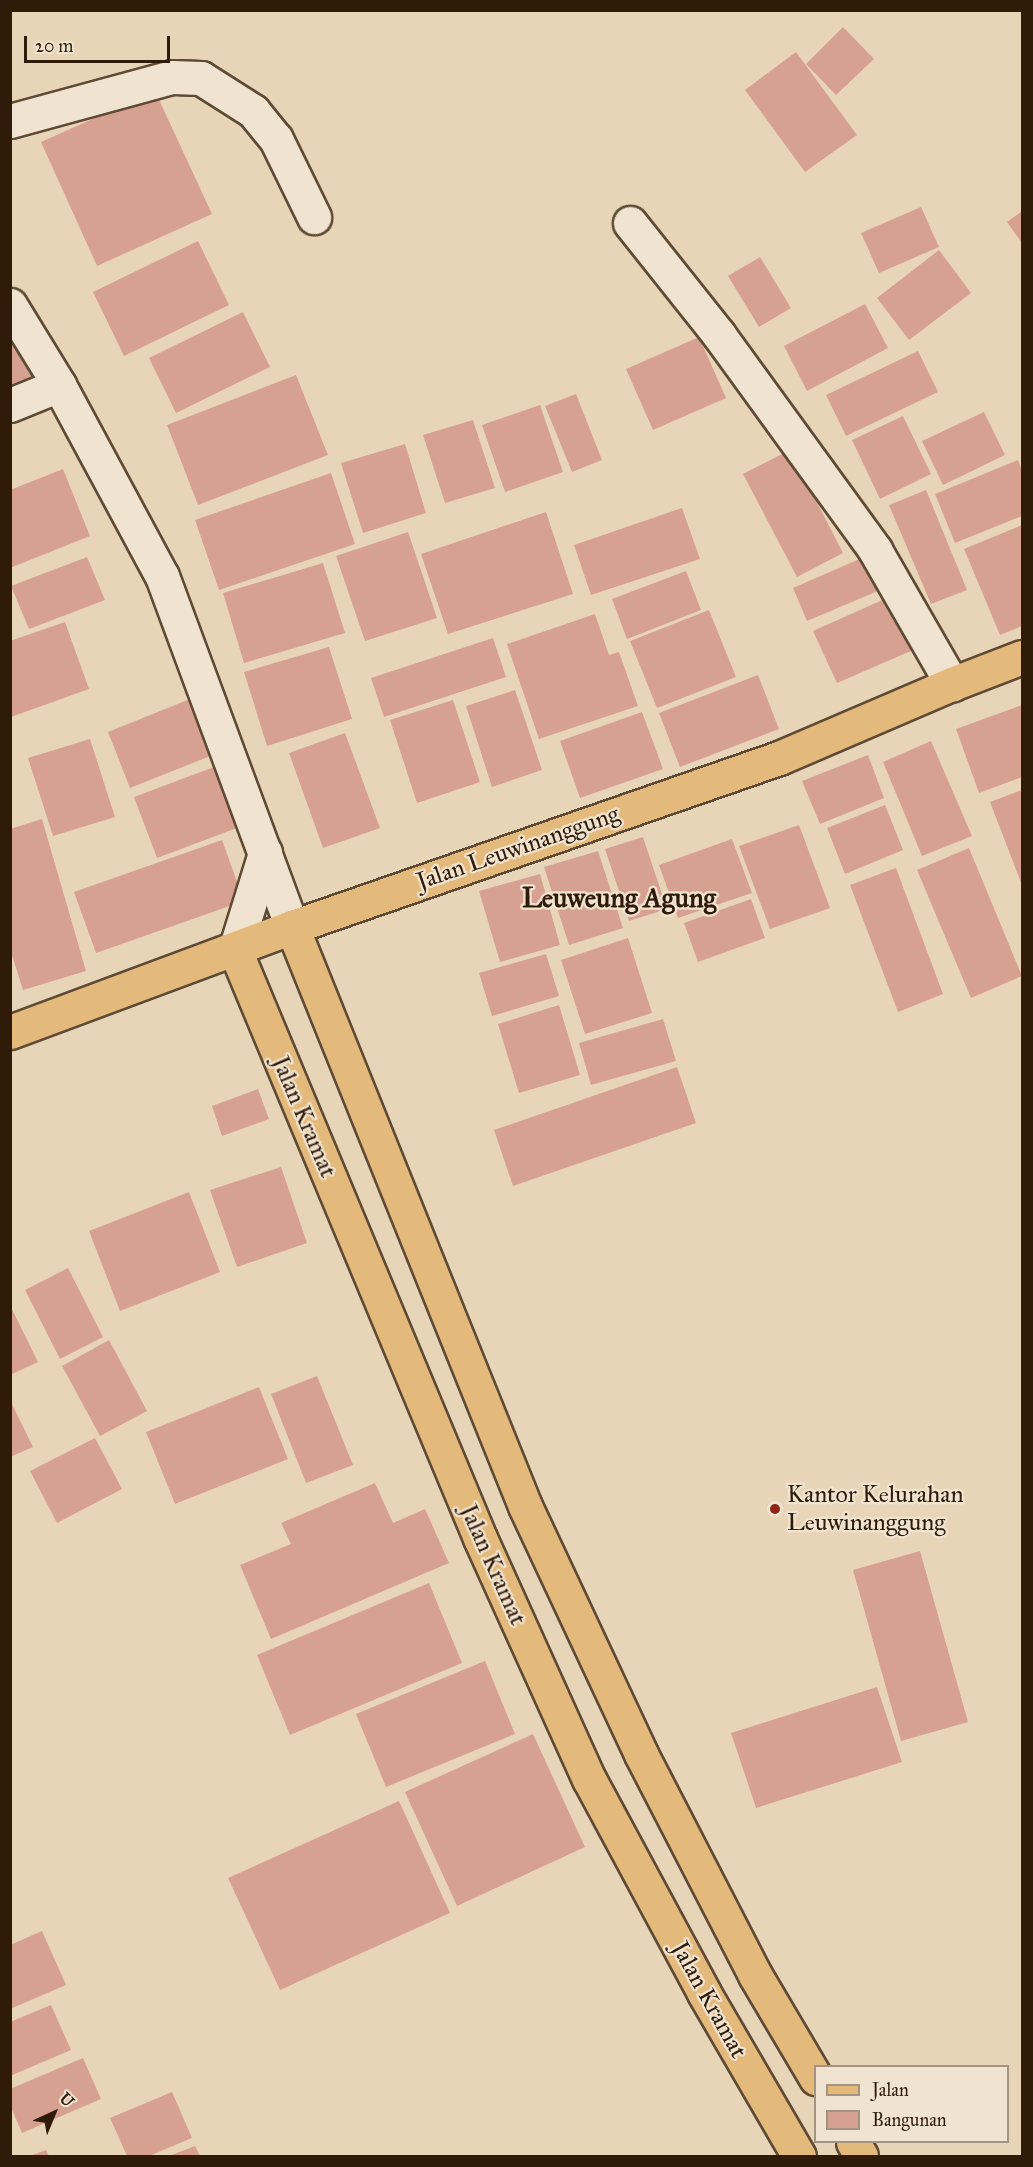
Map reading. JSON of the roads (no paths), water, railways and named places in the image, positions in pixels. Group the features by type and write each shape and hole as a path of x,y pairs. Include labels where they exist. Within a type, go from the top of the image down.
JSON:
{"main road":[{"name":"Jalan Leuwinanggung","path":"10,1032 292,927 779,758 952,684 1023,657"},
{"path":"292,927 525,1506 641,1754 755,1976 814,2075"},
{"name":"Jalan Kramat","path":"235,950 480,1538 589,1779 704,1993 799,2157"},
{"path":"854,2143 861,2157"}],"street":[{"path":"10,121 172,77 201,78 253,111 276,139 314,217"},
{"path":"630,223 719,335 875,550 952,684"},
{"path":"10,305 59,385 162,576 292,927"},
{"path":"10,405 59,385"},
{"path":"235,950 265,853"}],"place":[{"name":"Kantor Kelurahan Leuwinanggung","path":"775,1509"}],"district":[{"name":"Leuweung Agung","path":"619,898"}]}
